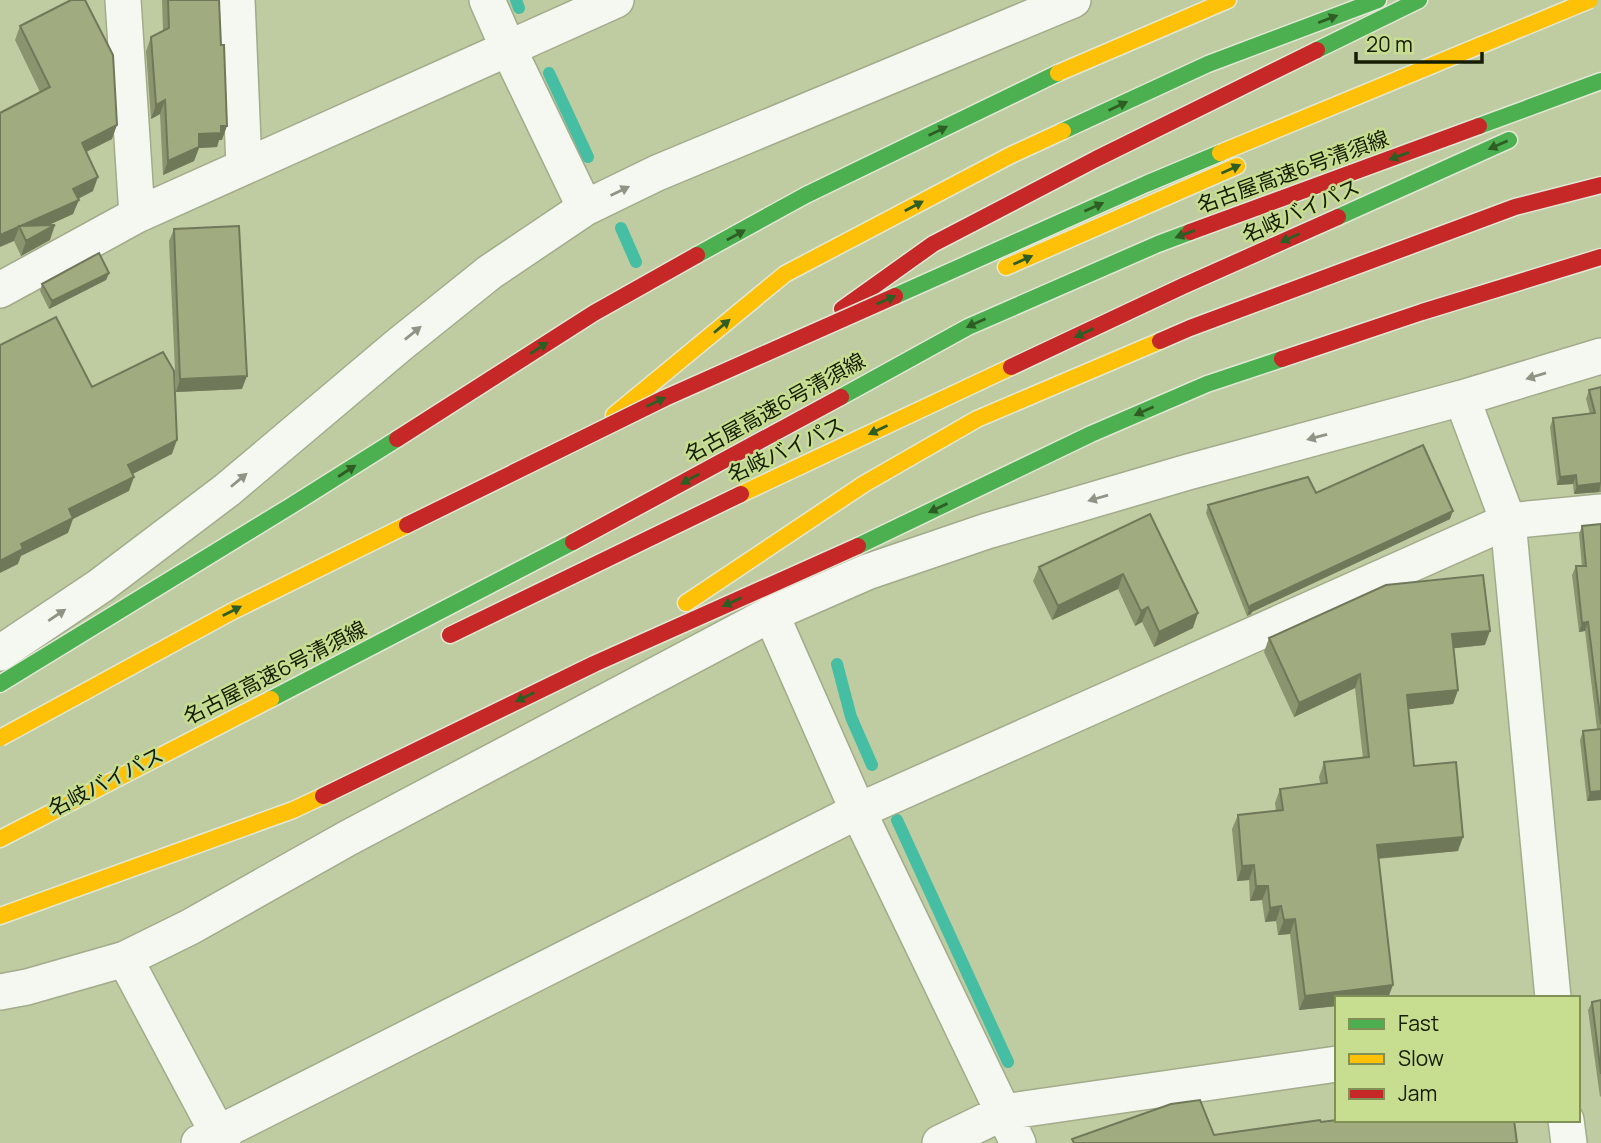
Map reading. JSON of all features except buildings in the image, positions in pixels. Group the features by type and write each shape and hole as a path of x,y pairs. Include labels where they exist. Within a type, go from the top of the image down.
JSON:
{"highway":[{"path":"0,684 289,508 594,313 806,195 1072,66 1228,0"},
{"path":"556,464 785,274 1011,155 1171,81 1208,64 1378,0"},
{"path":"807,335 933,244 1270,72 1419,0"},
{"name":"名古屋高速6号清須線","path":"0,737 243,606 664,398 1146,184 1590,0"},
{"path":"1372,107 1601,7"},
{"name":"名古屋高速6号清須線","path":"0,839 614,521 968,327 1158,244 1601,81"},
{"name":"名岐バイパス","path":"442,639 712,508 1184,286 1522,134"},
{"path":"989,274 1257,157"},
{"path":"594,664 864,484 976,419 1203,323 1515,207 1601,185"},
{"path":"0,916 293,810 594,664 882,535 1091,434 1207,384 1422,312 1601,257"},
{"path":"0,744 556,464 658,419"}],"street":[{"path":"123,0 137,215"},
{"path":"237,0 244,166"},
{"path":"488,0 508,48 585,208"},
{"path":"0,289 137,215 616,0"},
{"path":"0,653 100,586 217,498 490,272 585,208 657,173 1073,0"},
{"path":"0,992 125,959 190,927 348,838 771,614 867,572 987,531 1188,472 1462,398 1601,356"},
{"path":"1462,398 1508,521 1553,996"},
{"path":"125,959 213,1139 858,811 1508,521 1601,512"},
{"path":"771,614 858,811 1011,1127"},
{"path":"940,1143 1335,1064"},
{"path":"1566,1122 1569,1143"}],"waterway":[{"path":"516,0 519,8"},
{"path":"549,73 588,157"},
{"path":"621,228 636,262"},
{"path":"837,664 851,717 872,765"},
{"path":"897,820 1008,1062"}],"traffic: fast":[{"path":"1063,131 1208,64 1378,0"},
{"path":"1317,50 1419,0"},
{"path":"697,255 806,195 1058,73"},
{"path":"1479,126 1601,81"},
{"path":"1338,217 1509,140"},
{"path":"895,296 1220,153"},
{"path":"841,397 968,327 1190,232"},
{"path":"858,546 1091,434 1207,384 1282,359"},
{"path":"0,684 397,439"},
{"path":"271,699 573,542"}],"traffic: slow":[{"path":"1058,73 1228,0"},
{"path":"1220,153 1590,0"},
{"path":"614,415 785,274 1011,155 1063,131"},
{"path":"1006,267 1237,166"},
{"path":"686,603 864,484 977,419 1160,341"},
{"path":"741,494 1011,367"},
{"path":"0,738 231,612 407,525"},
{"path":"0,839 271,699"},
{"path":"0,916 293,810 323,796"}],"traffic: jam":[{"path":"842,309 933,244 1096,159 1317,50"},
{"path":"1190,232 1479,126"},
{"path":"1160,341 1515,207 1601,185"},
{"path":"1011,367 1338,217"},
{"path":"397,439 594,313 697,255"},
{"path":"1282,359 1422,312 1601,257"},
{"path":"407,525 665,398 895,296"},
{"path":"573,542 841,397"},
{"path":"450,635 741,494"},
{"path":"323,796 594,664 858,546"}]}
